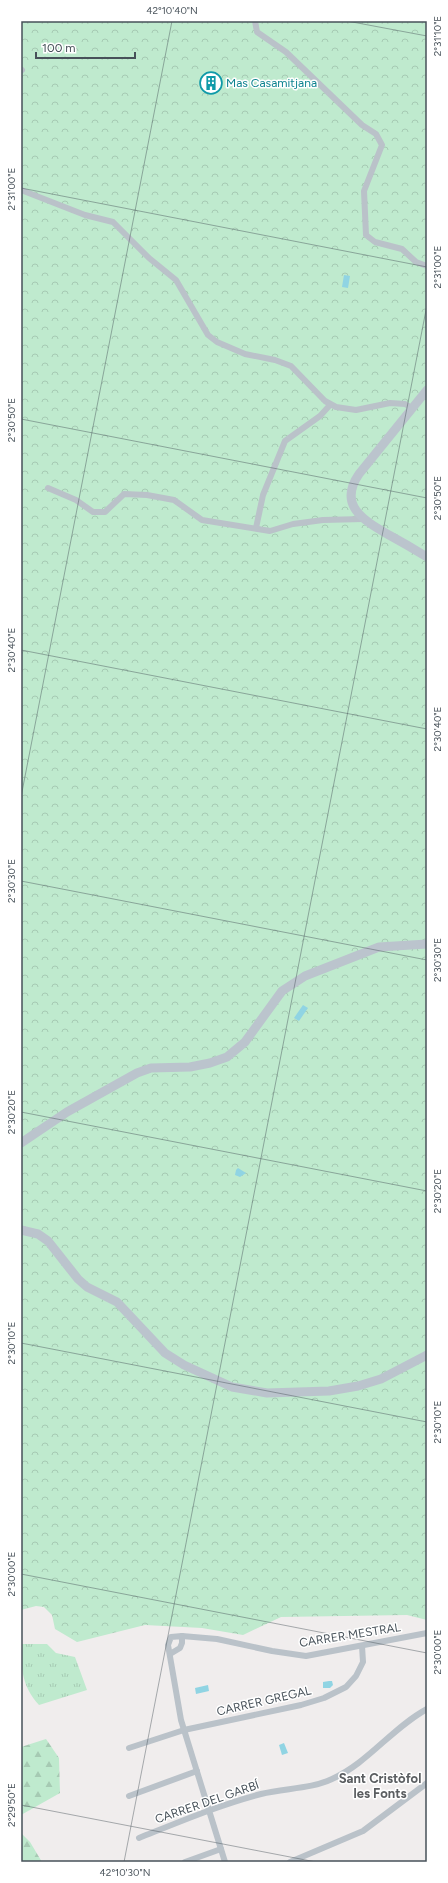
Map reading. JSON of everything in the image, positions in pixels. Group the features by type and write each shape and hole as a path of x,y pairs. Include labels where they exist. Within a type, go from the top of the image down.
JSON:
{"street":[{"path":"255,21 257,32 286,52 362,125 376,134 382,145 364,191 366,235 375,242 402,249 416,262 427,266"},
{"path":"21,190 85,215 113,222 149,258 176,280 212,338 241,352 275,360 291,366 330,405 349,410 390,403 405,404 412,408"},
{"path":"427,390 354,481 351,492 351,501 355,510 363,519 427,557"},
{"path":"256,528 263,495 285,441 320,416 330,405"},
{"path":"48,488 76,500 93,512 105,512 124,494 147,495 174,500 202,520 270,531 293,524 323,520 363,519"},
{"path":"21,1143 67,1112 137,1073 151,1068 190,1067 227,1057 245,1042 282,992 305,976 379,947 427,944"},
{"path":"21,1230 38,1234 48,1241 78,1279 87,1287 118,1302 165,1353 184,1365 232,1387 267,1393 329,1392 358,1386 380,1379 427,1355"},
{"name":"CARRER MESTRAL","path":"182,1636 217,1639 279,1653 301,1656 427,1633"},
{"path":"170,1654 180,1648 182,1636 173,1636 168,1639 170,1654 184,1730 225,1862"},
{"name":"CARRER GREGAL","path":"129,1748 184,1730 301,1705 334,1693 352,1682 360,1670 364,1657 362,1646"},
{"name":"CARRER DEL GARBÍ","path":"139,1838 209,1810 261,1794 318,1784 335,1778 378,1748 408,1721 427,1709"},
{"path":"129,1796 197,1771"},
{"path":"290,1862 363,1831 427,1783"},
{"path":"185,1862 221,1849"}],"green space":[{"path":"21,21 427,21 427,1620 407,1615 281,1617 243,1635 202,1628 145,1625 77,1642 55,1629 52,1615 44,1607 36,1606 21,1610"},
{"path":"21,1644 47,1644 56,1653 75,1657 87,1690 39,1705 33,1698 26,1684 21,1661"},
{"path":"46,1739 59,1758 60,1793 21,1815 21,1747"},
{"path":"21,1833 30,1842 42,1862 21,1862"}],"water":[{"path":"344,275 350,276 348,288 342,287"},
{"path":"303,1005 308,1008 299,1021 294,1018"},
{"path":"238,1168 246,1173 240,1177 235,1175"},
{"path":"332,1681 333,1685 330,1688 323,1688 323,1682"},
{"path":"208,1685 209,1691 196,1694 195,1688"},
{"path":"284,1743 288,1753 282,1755 279,1745"}],"place":[{"name":"Mas Casamitjana","path":"211,83"}],"district":[{"name":"Sant Cristòfol les Fonts","path":"380,1786"}]}
